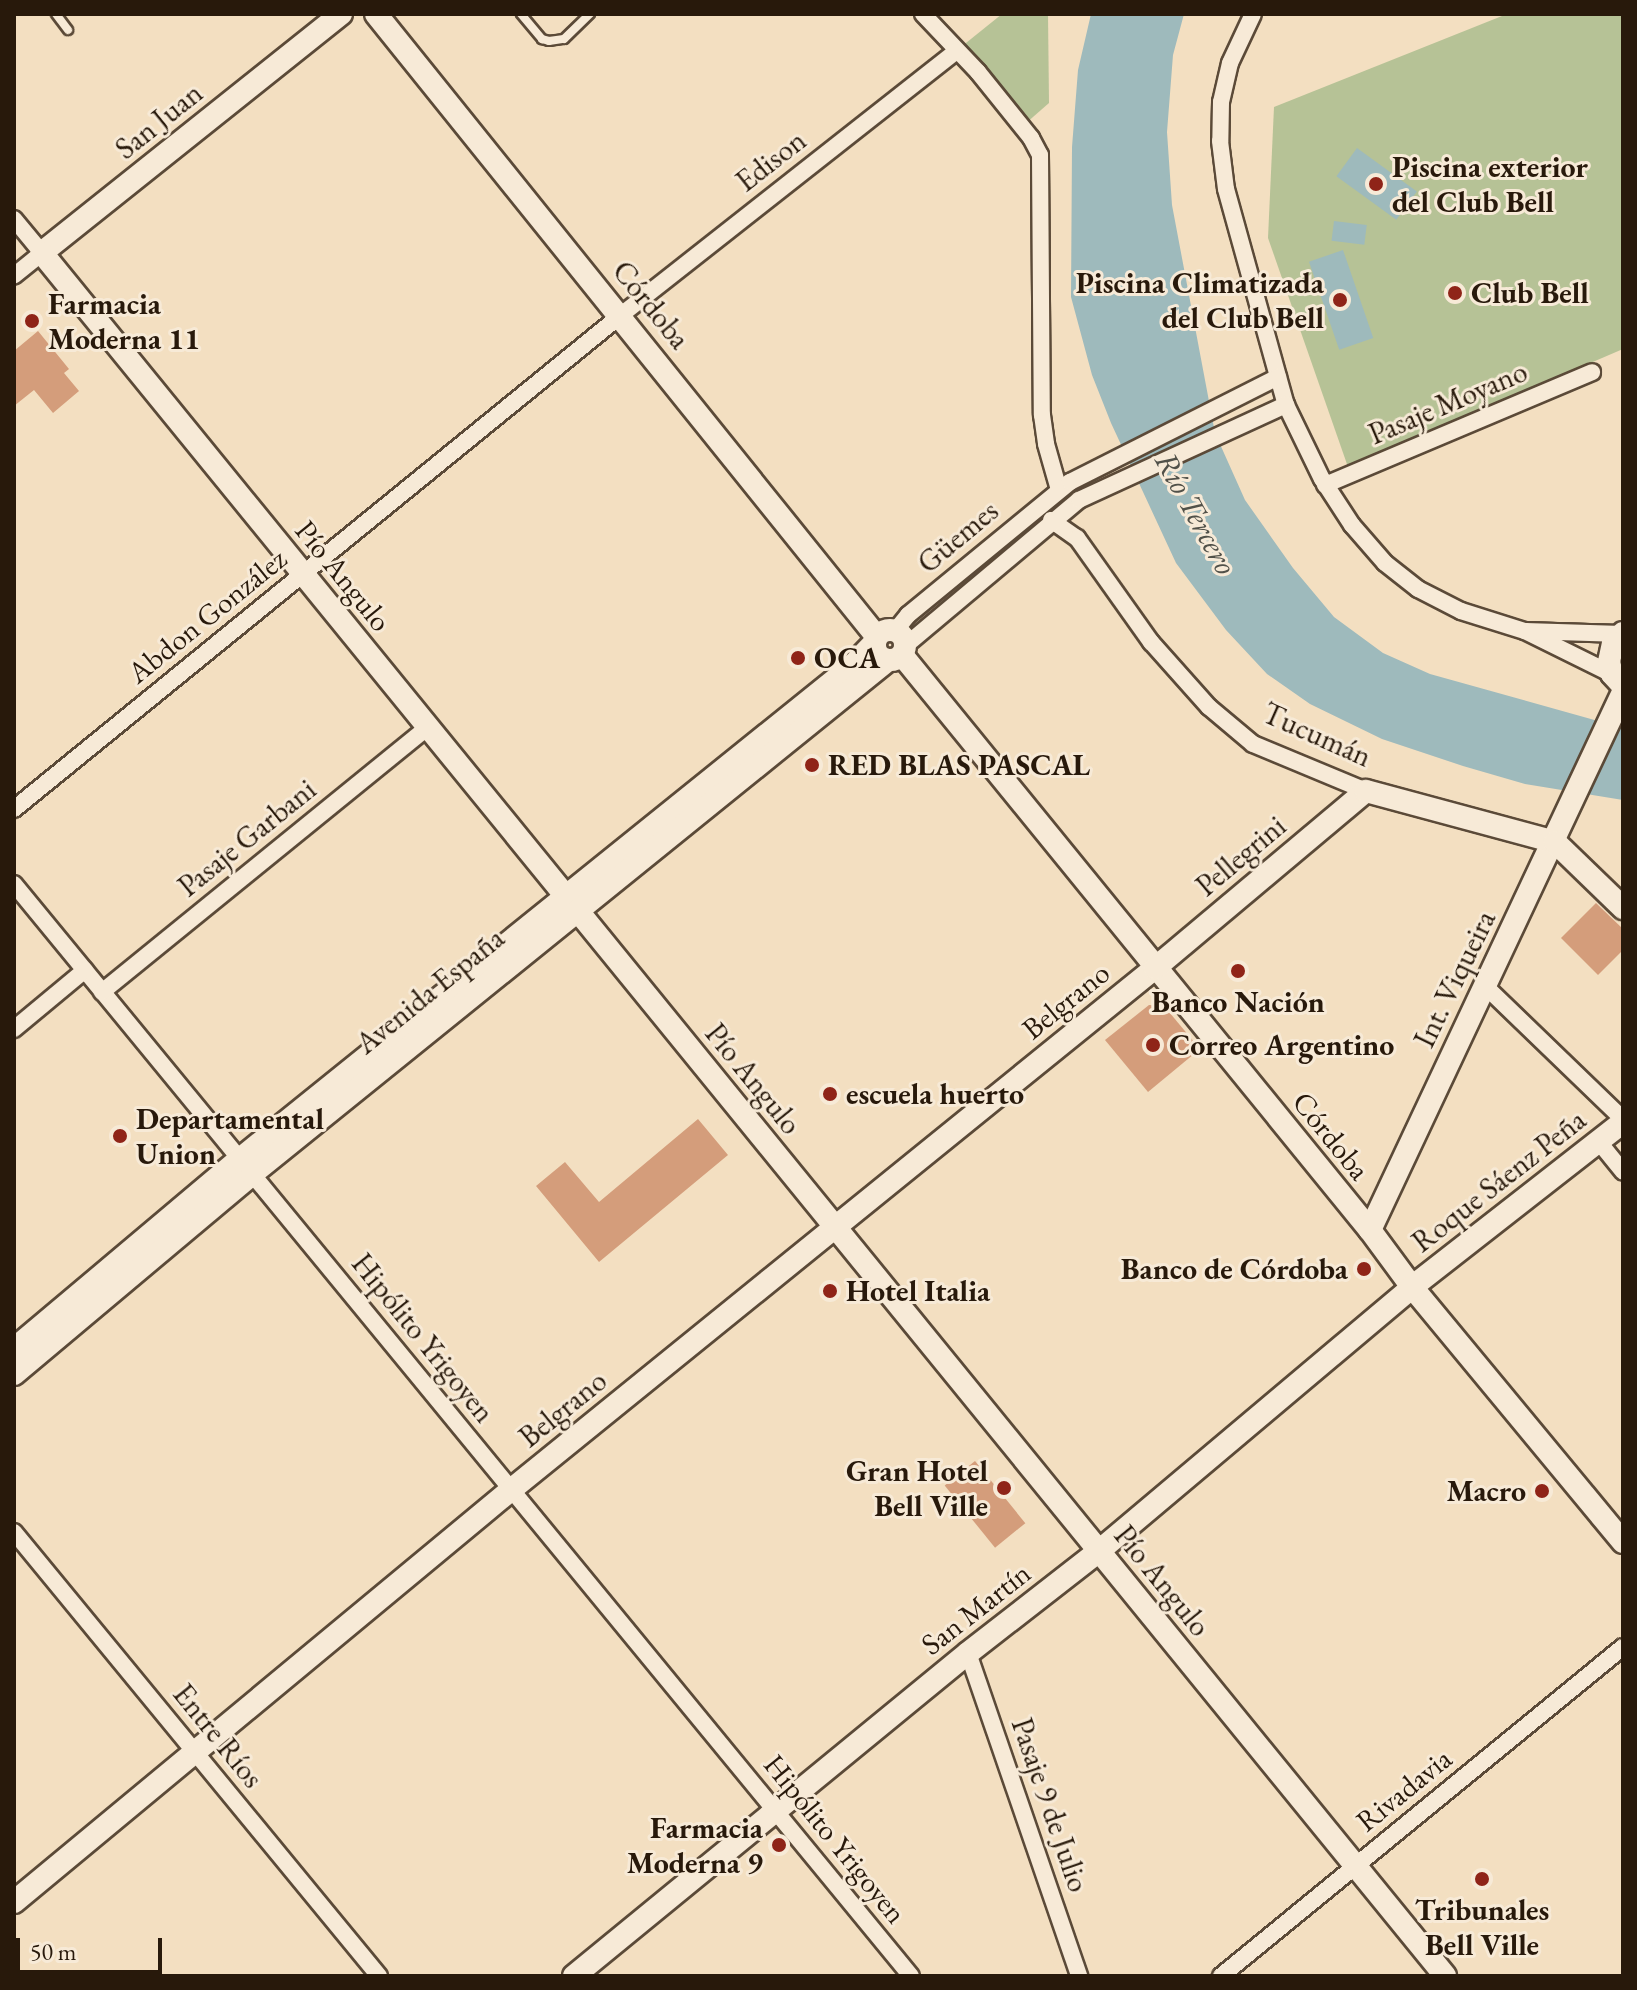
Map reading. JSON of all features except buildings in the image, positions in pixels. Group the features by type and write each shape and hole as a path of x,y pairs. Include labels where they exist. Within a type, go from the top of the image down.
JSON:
{"street":[{"name":"San Juan","path":"14,276 341,14"},
{"name":"Córdoba","path":"376,14 627,310"},
{"name":"Córdoba","path":"394,14 890,643 1623,1542"},
{"path":"923,14 1022,127 1040,155 1042,415 1059,490"},
{"path":"1253,14 1230,63 1221,102 1220,141 1226,189 1286,405 1325,485 1352,525 1385,563 1418,589 1461,611 1525,631 1619,690"},
{"name":"Edison","path":"627,310 956,51"},
{"name":"Pío Angulo","path":"14,219 1445,1976"},
{"name":"Abdon González","path":"14,809 627,310"},
{"name":"Pasaje Moyano","path":"1325,485 1592,372"},
{"name":"Güemes","path":"890,643 908,615 1059,490 1278,377"},
{"name":"Güemes","path":"890,643 1079,500 1286,405"},
{"name":"Tucumán","path":"1057,516 1077,538 1151,642 1209,707 1253,744 1366,791 1555,842 1623,908"},
{"path":"1525,631 1622,634"},
{"name":"Int. Viqueira","path":"1370,1230 1484,985 1555,842 1619,690 1609,655 1622,634"},
{"name":"Avenida España","path":"14,1349 572,904 890,643"},
{"name":"Pasaje Garbani","path":"102,992 428,727"},
{"name":"Pellegrini","path":"1155,968 1366,791"},
{"name":"Hipólito Yrigoyen","path":"14,884 911,1976"},
{"name":"Belgrano","path":"14,1902 512,1489 1155,968"},
{"path":"14,1029 85,970"},
{"path":"1484,985 1623,1120"},
{"name":"Roque Sáenz Peña","path":"1412,1287 1623,1120"},
{"path":"1599,1142 1623,1172"},
{"name":"Avenida España","path":"14,1374 246,1166"},
{"name":"San Martín","path":"574,1976 775,1809 1099,1551 1412,1287"},
{"name":"Entre Ríos","path":"14,1532 379,1976"},
{"name":"Rivadavia","path":"1221,1976 1623,1647"},
{"name":"Pasaje 9 de Julio","path":"968,1653 1079,1976"}],"lane":[{"path":"56,14 68,30"},
{"path":"521,14 542,39 549,41 564,39 590,14"}],"green space":[{"path":"1002,14 1048,14 1049,103 1025,124 956,51"},
{"name":"Club Bell","path":"1507,14 1623,14 1623,349 1348,467 1268,238 1274,107"}],"water":[{"name":"Río Tercero","path":"1091,14 1184,14 1173,55 1167,132 1172,205 1215,433 1245,500 1293,568 1334,617 1383,653 1430,674 1623,728 1623,800 1525,784 1463,766 1382,739 1310,704 1267,674 1226,630 1176,563 1092,375 1071,297 1072,147 1078,70"},
{"name":"Piscina exterior del Club Bell","path":"1357,148 1417,191 1396,220 1336,176"},
{"path":"1334,221 1367,225 1364,245 1332,241"},
{"name":"Piscina Climatizada del Club Bell","path":"1343,250 1373,338 1339,350 1309,262"}],"place":[{"name":"Piscina exterior del Club Bell","path":"1376,184"},
{"name":"Club Bell","path":"1455,293"},
{"name":"Piscina Climatizada del Club Bell","path":"1340,300"},
{"name":"Farmacia Moderna 11","path":"32,321"},
{"name":"OCA","path":"798,658"},
{"name":"RED BLAS PASCAL","path":"812,765"},
{"name":"Banco Nación","path":"1238,971"},
{"name":"Correo Argentino","path":"1153,1045"},
{"name":"escuela huerto","path":"830,1094"},
{"name":"Departamental Union","path":"120,1136"},
{"name":"Banco de Córdoba","path":"1364,1269"},
{"name":"Hotel Italia","path":"830,1291"},
{"name":"Gran Hotel Bell Ville","path":"1004,1488"},
{"name":"Macro","path":"1542,1491"},
{"name":"Farmacia Moderna 9","path":"779,1845"},
{"name":"Tribunales Bell Ville","path":"1482,1879"}]}
